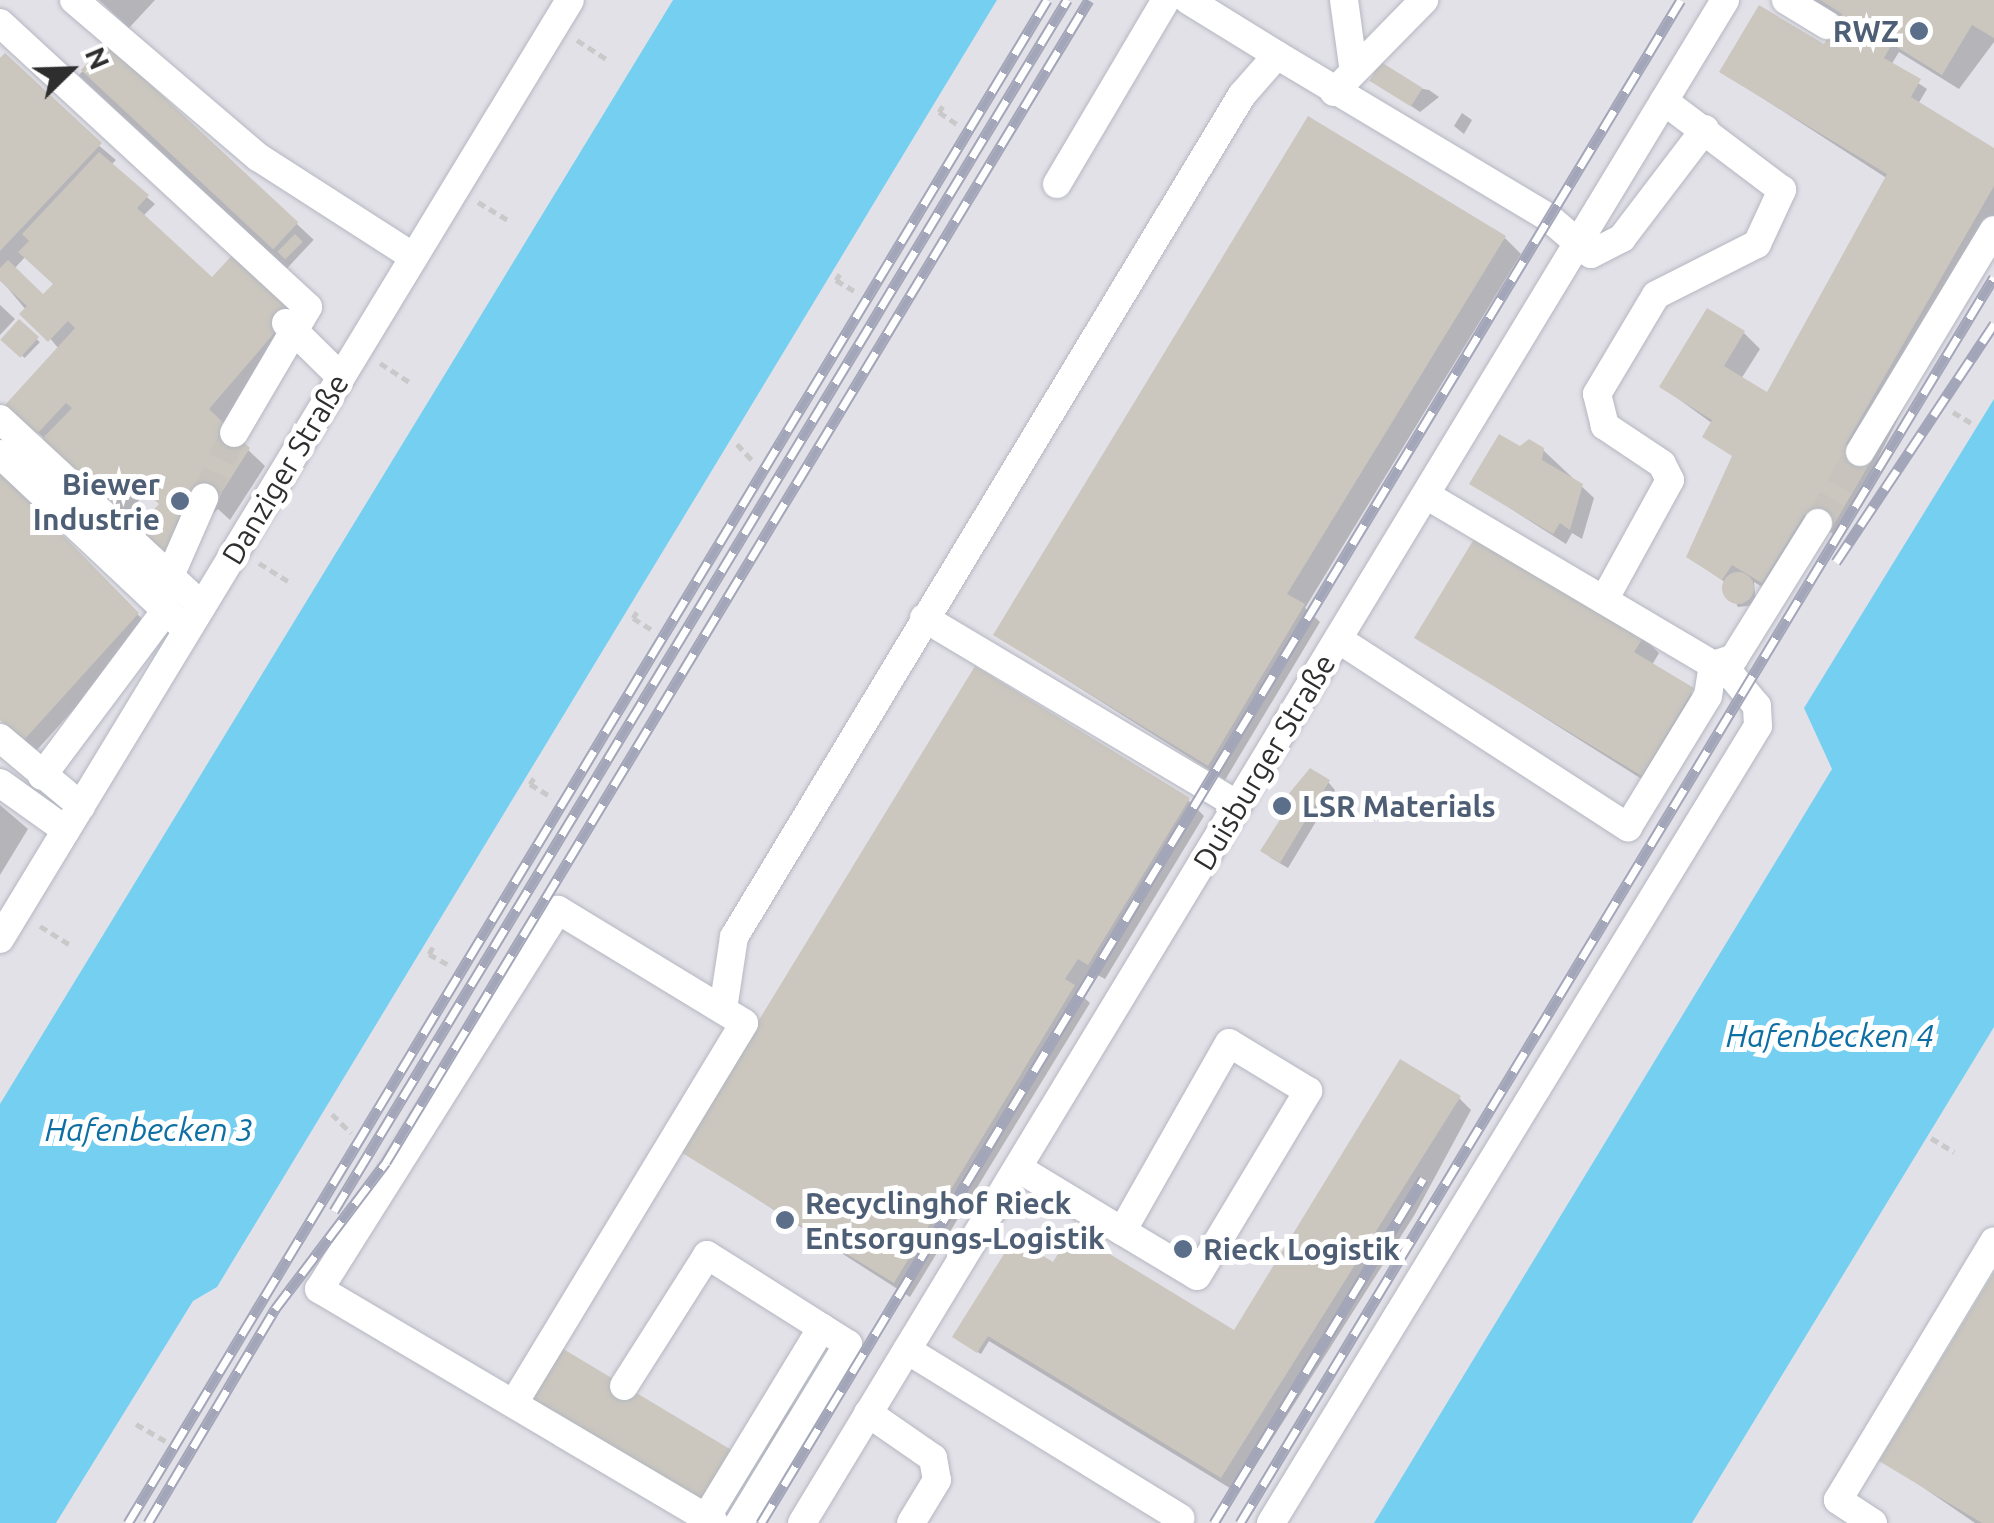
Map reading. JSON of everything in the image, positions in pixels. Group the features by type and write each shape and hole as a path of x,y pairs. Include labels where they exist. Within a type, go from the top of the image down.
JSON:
{"street":[{"path":"74,0 258,157 414,257"},
{"name":"Danziger Straße","path":"0,938 570,0"},
{"path":"1057,184 1166,0"},
{"path":"1188,0 1334,92 1549,218 1576,248 1591,254 1622,238 1705,128"},
{"path":"1344,0 1353,66"},
{"path":"1334,92 1353,66 1424,0"},
{"name":"Duisburger Straße","path":"802,1523 1726,0"},
{"path":"1786,0 1827,25"},
{"path":"0,23 308,306 290,327 234,433"},
{"path":"723,1010 734,937 1242,95 1277,56"},
{"path":"1604,600 1670,480 1662,464 1605,426 1597,394 1656,295 1737,260 1779,209 1774,175 1664,101"},
{"path":"1860,452 1994,230"},
{"path":"290,327 341,377"},
{"path":"0,419 165,597"},
{"path":"0,454 165,597 195,618"},
{"path":"1271,1523 1758,726 1746,688 1426,494"},
{"path":"42,776 165,597 204,498"},
{"path":"1713,665 1734,658 1818,522"},
{"path":"924,618 1238,805"},
{"path":"1338,639 1628,827 1708,696 1713,665"},
{"path":"0,738 42,776 73,818"},
{"path":"0,783 73,818"},
{"path":"514,1404 744,1023 558,910 319,1289 710,1520 778,1395 822,1327"},
{"path":"1018,1168 1122,1231 1197,1276 1308,1091 1229,1044 1122,1231"},
{"path":"1873,1523 1838,1500 1994,1241"},
{"path":"624,1386 707,1254 848,1344 739,1523"},
{"path":"907,1350 1180,1518"},
{"path":"868,1413 925,1448 938,1470 912,1523"}],"path":[{"path":"574,38 608,60"},
{"path":"943,106 960,126"},
{"path":"476,200 510,221"},
{"path":"840,274 836,280 858,293"},
{"path":"378,362 412,384"},
{"path":"1953,412 1975,425"},
{"path":"737,444 754,463"},
{"path":"257,562 290,583"},
{"path":"636,612 633,618 654,631"},
{"path":"534,778 552,797"},
{"path":"33,922 72,946"},
{"path":"433,947 429,954 452,967"},
{"path":"332,1114 351,1133"},
{"path":"1931,1138 1954,1152"},
{"path":"136,1424 165,1441"}],"shaded area":[{"path":"0,0 673,0 0,1104"},
{"path":"997,0 1994,0 1994,399 1805,708 1833,769 1374,1523 56,1523 193,1300 217,1286"},
{"path":"1994,1027 1994,1523 1692,1523"}],"water":[{"name":"Hafenbecken 3","path":"673,0 997,0 217,1287 193,1301 56,1523 0,1523 0,1104"},
{"name":"Hafenbecken 4","path":"1994,399 1994,1027 1692,1523 1374,1523 1832,769 1804,708"}],"building":[{"path":"1820,0 1994,0 1994,38 1972,25 1942,75 1892,44 1884,58 1921,79 1911,97 1994,148 1994,186 1846,444 1872,459 1830,531 1804,515 1762,583 1732,565 1722,580 1686,557 1732,456 1702,437 1712,420 1659,387 1707,308 1745,331 1724,366 1767,392 1887,174 1719,72 1759,5 1824,44 1842,14"},
{"path":"106,43 298,222 273,249 81,70"},
{"path":"5,53 102,143 0,251 0,58"},
{"path":"1381,62 1423,88 1411,107 1369,81"},
{"path":"1308,116 1506,236 1287,594 1305,604 1208,766 993,635"},
{"path":"99,152 149,195 137,208 212,277 236,251 296,308 209,409 250,448 213,506 201,495 177,521 168,559 136,529 159,504 130,477 108,500 42,439 72,408 66,403 37,434 5,405 75,328 68,321 48,342 19,314 27,306 0,281 0,268 8,260 43,294 53,284 18,252 29,241 22,234"},
{"path":"295,234 303,242 285,259 277,252"},
{"path":"19,319 39,337 20,358 0,340"},
{"path":"1499,434 1520,446 1529,439 1544,448 1542,460 1583,484 1570,530 1560,523 1553,534 1469,484"},
{"path":"0,471 139,613 23,741 0,720"},
{"path":"1477,534 1645,635 1634,652 1694,688 1642,776 1414,638"},
{"path":"1738,572 1749,577 1754,588 1749,599 1738,604 1727,599 1722,588 1727,577"},
{"path":"975,666 1190,798 1088,965 1078,959 1065,979 1075,985 894,1283 679,1151"},
{"path":"1310,768 1330,780 1280,863 1260,851 1281,818 1273,813"},
{"path":"1400,1059 1461,1096 1221,1478 988,1336 977,1353 952,1337 1014,1238 1053,1262 1072,1231 1234,1330"},
{"path":"1994,1272 1994,1523 1982,1523 1879,1461"},
{"path":"560,1347 733,1451 702,1503 529,1399"}],"tunnel":[{"path":"204,498 234,433"},
{"path":"1818,523 1860,452"}],"railway":[{"path":"128,1523 1047,0"},
{"path":"334,1211 1067,0"},
{"path":"148,1523 275,1309 386,1162 1089,0"},
{"path":"761,1523 1681,0"},
{"path":"1240,1523 1994,277"},
{"path":"1836,562 1994,324"},
{"path":"1214,1523 1423,1179"}],"place":[{"name":"RWZ","path":"1919,31"},
{"name":"Biewer Industrie","path":"180,501"},
{"name":"LSR Materials","path":"1282,806"},
{"name":"Recyclinghof Rieck Entsorgungs-Logistik","path":"785,1220"},
{"name":"Rieck Logistik","path":"1183,1249"}]}
